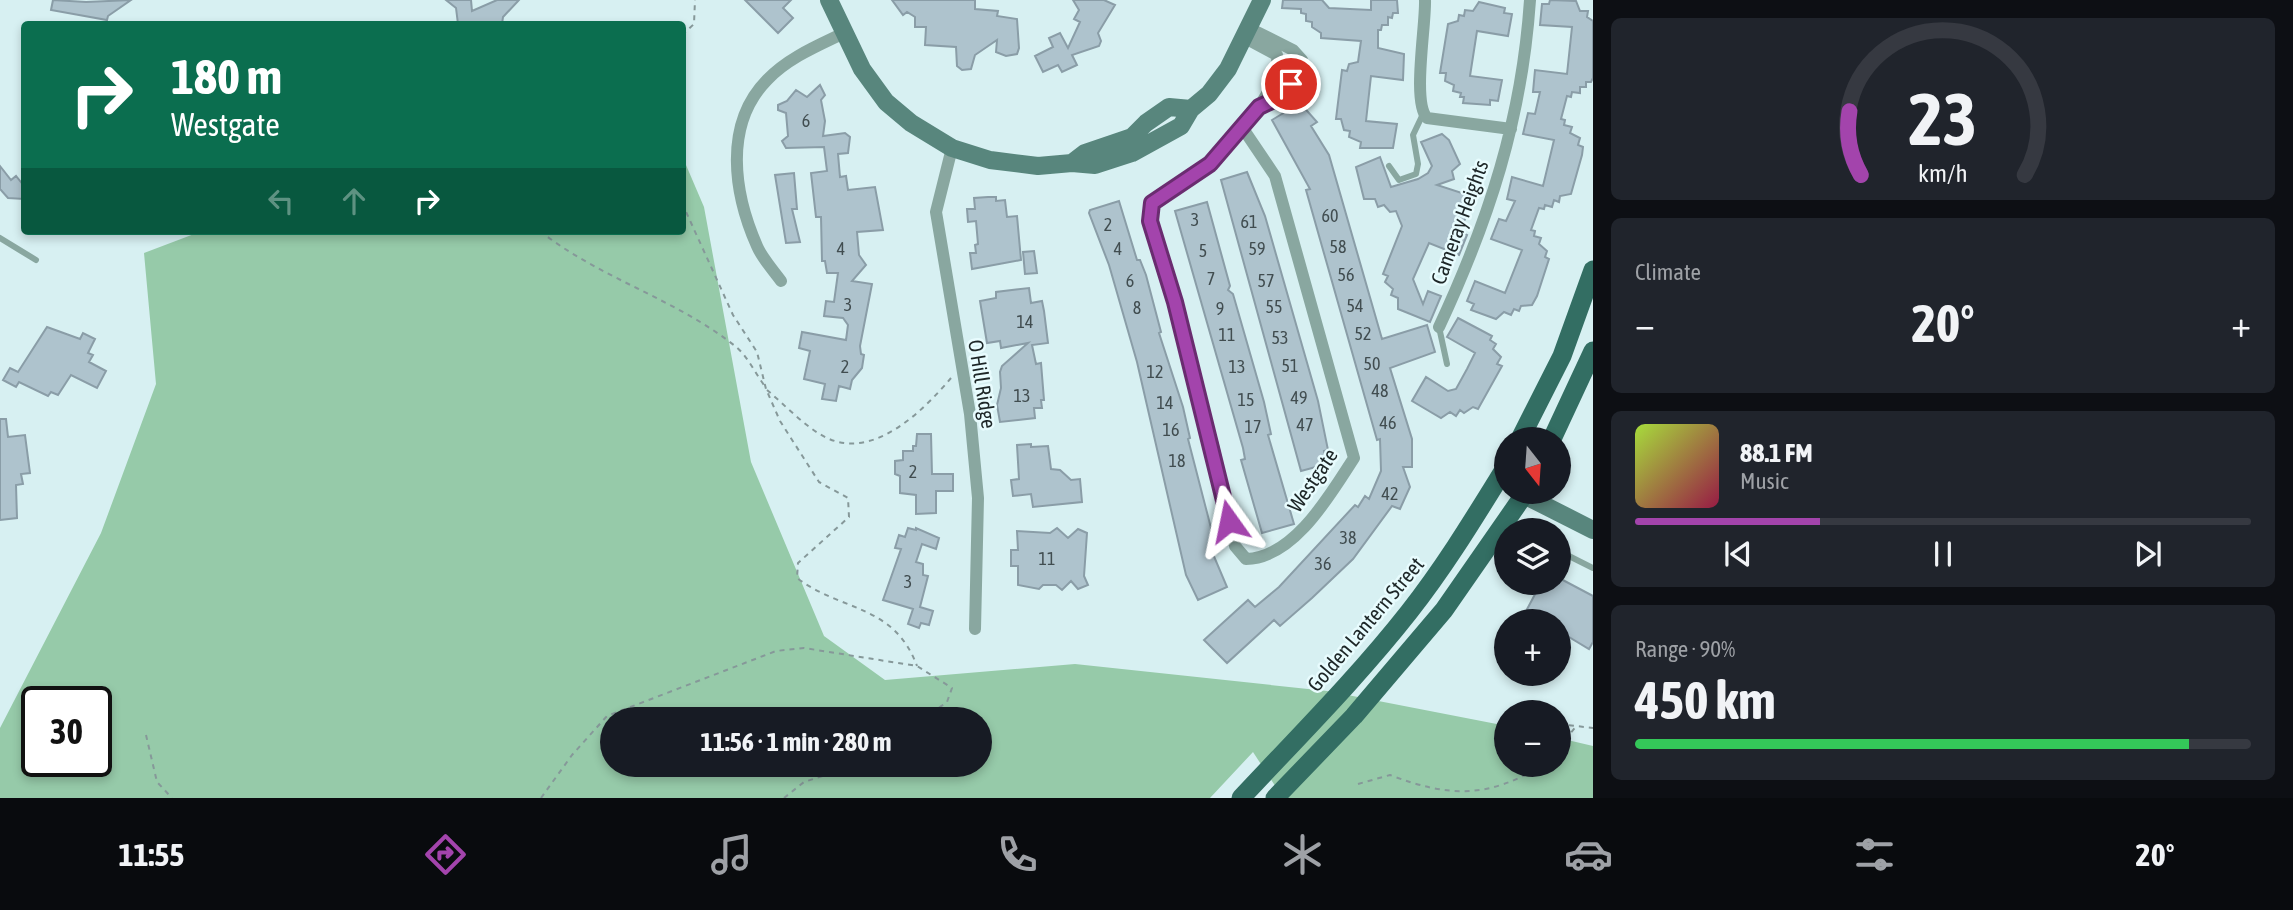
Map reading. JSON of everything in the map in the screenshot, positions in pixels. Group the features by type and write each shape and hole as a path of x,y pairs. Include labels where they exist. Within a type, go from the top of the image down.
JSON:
{"main road":[{"path":"1526,427 1562,356 1593,270"},
{"path":"1558,427 1593,351"},
{"name":"Golden Lantern Street","path":"1241,798 1408,613 1494,491"},
{"path":"1275,798 1354,716 1444,610 1516,504"}],"street":[{"path":"829,0 862,69 886,102 911,122 952,148 990,160 1038,166 1072,163 1085,153 1132,137 1169,107 1191,109 1209,94 1228,69 1262,0"},
{"path":"1425,0 1420,97 1423,114 1427,118 1511,129"},
{"name":"Cameray Heights","path":"1439,327 1479,238 1511,129 1526,54 1530,0"},
{"path":"781,281 757,248 745,212 734,167 738,139 753,99 765,82 781,67 844,33"},
{"path":"1247,33 1277,55 1278,76"},
{"path":"1247,33 1293,50 1302,60 1301,72 1291,84"},
{"name":"Westgate","path":"1242,127 1275,176 1354,458 1313,519 1265,559 1246,559 1235,546 1213,445 1150,221 1152,203 1210,164 1259,107 1278,76"},
{"name":"Westgate","path":"1259,107 1276,99 1291,84"},
{"name":"O Hill Ridge","path":"952,148 936,212 970,414 978,498 975,629"},
{"path":"1544,504 1593,530"}],"lane":[{"path":"1278,76 1291,84"},
{"path":"1389,166 1399,180 1416,174 1418,164 1413,135 1423,114"},
{"path":"0,238 36,260"},
{"path":"1439,327 1447,364"},
{"path":"1571,557 1591,567 1593,558"}],"path":[{"path":"686,32 695,24 695,0"},
{"path":"686,212 733,315 757,352 766,389 780,421 819,482 845,495 850,504 849,517 798,563 797,578 888,623 906,642 917,666"},
{"path":"545,235 563,249 673,308 737,348 766,389 825,438 846,445 893,433 929,405 961,366"},
{"path":"541,798 572,755 607,716 776,651 804,648 917,666 952,688 947,702 940,707"},
{"path":"1571,724 1593,728"},
{"path":"1571,732 1577,724"},
{"path":"146,735 157,782 172,798"},
{"path":"1358,785 1390,775 1426,790 1462,796 1516,784 1526,777"},
{"path":"784,798 804,782 819,777"}],"green space":[{"path":"686,165 704,207 751,462 824,636 885,680 1075,664 1327,691 1494,723 1494,777 1571,777 1571,741 1593,746 1593,798 1283,798 1253,752 1210,798 0,798 0,728 21,687 21,777 112,777 112,686 22,686 101,533 156,384 144,253 191,235 686,235"}],"building":[{"path":"53,0 131,0 108,16 107,20 51,10"},
{"path":"446,0 471,0 472,11 497,0 519,0 502,21 458,21 456,8"},
{"path":"745,0 791,0 783,8 793,18 778,33"},
{"path":"892,0 975,0 975,9 998,11 997,16 1017,19 1017,54 1006,56 996,52 997,40 975,55 971,69 962,70 957,66 956,47 925,45 926,27 915,27 915,17 907,12 903,15"},
{"path":"1073,0 1104,0 1115,5 1098,33 1101,41 1099,46 1072,55 1077,65 1062,72 1058,65 1043,72 1035,56 1053,47 1049,38 1060,33 1068,48 1080,22 1074,19 1079,10"},
{"path":"1283,0 1322,0 1329,8 1371,10 1371,0 1397,0 1398,13 1393,13 1392,18 1388,17 1388,25 1382,25 1381,30 1378,30 1378,48 1404,54 1403,80 1371,76 1366,121 1397,124 1393,148 1360,148 1361,142 1349,137 1350,131 1344,130 1341,119 1336,119 1342,70 1347,71 1349,64 1358,62 1361,41 1321,38 1321,33 1312,27 1312,22 1306,21 1306,14 1301,13 1301,9 1282,8"},
{"path":"1550,0 1576,1 1580,11 1588,11 1587,17 1593,21 1593,78 1591,82 1586,82 1586,87 1580,87 1580,93 1572,92 1571,97 1567,96 1561,119 1565,120 1564,125 1572,127 1570,133 1580,138 1578,145 1583,147 1582,155 1571,194 1560,196 1559,202 1554,200 1552,207 1545,205 1544,209 1539,208 1531,230 1535,231 1534,236 1541,238 1539,244 1547,251 1545,257 1549,259 1537,296 1532,305 1521,306 1519,311 1514,309 1511,315 1504,312 1496,319 1471,310 1474,304 1467,301 1475,281 1505,293 1522,250 1491,239 1499,219 1506,221 1515,201 1507,199 1512,177 1543,186 1554,140 1523,134 1528,113 1535,114 1540,92 1533,92 1535,70 1567,74 1572,27 1540,25 1542,4 1549,4"},
{"path":"1479,2 1505,8 1504,13 1512,14 1508,36 1477,31 1470,76 1502,80 1498,101 1490,100 1490,105 1463,103 1464,97 1460,97 1461,93 1453,91 1454,85 1445,81 1446,73 1440,73 1448,24 1458,21 1459,15 1464,16 1465,10 1473,11"},
{"path":"820,85 825,95 821,100 825,121 823,136 845,133 850,137 848,153 838,154 840,177 846,176 848,190 875,187 883,230 857,232 859,255 866,265 852,281 872,284 860,346 861,354 864,355 862,368 852,380 850,389 839,386 836,401 822,399 825,384 804,379 810,351 799,348 802,332 846,340 848,325 843,318 824,316 826,301 834,302 838,273 827,273 825,261 822,261 821,217 816,217 811,173 827,171 824,147 786,148 782,141 788,136 786,113 778,110 778,105 787,101 796,90 807,97"},
{"path":"1300,103 1317,122 1311,126 1329,155 1382,339 1427,325 1435,352 1390,368 1412,439 1412,467 1403,467 1410,487 1400,509 1392,506 1353,559 1312,598 1280,626 1274,620 1227,663 1204,640 1248,600 1255,607 1279,587 1355,505 1358,507 1365,496 1369,499 1381,471 1380,439 1377,440 1306,190 1310,189 1272,120"},
{"path":"1442,134 1449,140 1460,164 1452,171 1454,179 1437,185 1471,196 1472,201 1460,232 1467,235 1459,255 1429,243 1413,279 1423,304 1428,291 1441,296 1430,322 1398,309 1398,298 1391,295 1393,289 1385,282 1388,276 1383,274 1402,226 1396,211 1390,212 1384,205 1378,207 1375,199 1364,199 1356,167 1380,157 1391,187 1418,179 1428,173 1432,166 1421,142"},
{"path":"0,166 11,180 16,176 21,182 21,199 8,198 0,189"},
{"path":"1247,172 1265,216 1318,401 1328,450 1324,451 1327,464 1301,471 1221,180"},
{"path":"794,173 797,209 792,209 800,242 786,243 775,175"},
{"path":"996,197 996,201 1005,200 1007,217 1017,216 1021,260 972,269 970,253 976,253 975,245 978,244 976,221 968,222 967,209 975,209 974,198"},
{"path":"1119,201 1137,260 1140,260 1146,275 1161,332 1159,333 1183,407 1190,438 1188,439 1211,528 1213,546 1210,547 1227,587 1198,600 1186,575 1137,362 1109,265 1089,213 1090,210"},
{"path":"1207,202 1230,286 1228,290 1233,294 1264,402 1271,434 1268,435 1294,524 1262,533 1241,460 1245,459 1243,448 1175,211"},
{"path":"1034,251 1037,273 1025,274 1023,252"},
{"path":"1029,288 1031,303 1042,301 1044,311 1048,343 1032,345 1036,364 1041,363 1044,400 1041,400 1042,408 1034,408 1035,418 1000,422 997,405 1002,366 1028,343 1001,348 1000,341 987,343 980,301 996,298 996,292"},
{"path":"1458,318 1492,336 1490,340 1496,344 1493,349 1501,357 1497,364 1502,366 1478,409 1473,407 1464,413 1460,410 1456,416 1450,412 1441,418 1412,401 1426,377 1448,391 1456,389 1475,353 1447,337"},
{"path":"47,327 80,339 83,333 95,339 88,353 93,355 89,362 106,371 97,388 71,375 58,395 51,392 48,396 19,382 16,387 3,380 10,368 18,372"},
{"path":"0,419 6,419 8,437 25,435 30,473 21,474 23,484 16,485 17,518 0,520"},
{"path":"917,434 931,434 932,474 953,474 953,491 936,491 936,513 916,514 916,495 900,493 900,476 895,474 895,461 903,460 903,451 913,451"},
{"path":"1031,444 1031,447 1048,446 1051,469 1060,470 1071,480 1080,479 1082,502 1033,507 1031,494 1013,496 1011,480 1019,479 1017,445"},
{"path":"908,528 916,528 939,538 936,549 922,544 916,562 923,564 923,575 928,576 920,607 933,611 929,625 921,623 919,628 908,624 913,609 883,600 901,549 895,548 899,535 905,537"},
{"path":"1057,528 1068,538 1078,529 1087,533 1084,576 1088,585 1078,589 1071,581 1062,590 1056,585 1043,585 1039,589 1018,585 1018,566 1011,566 1011,550 1018,550 1017,531 1050,533"},
{"path":"1571,584 1593,596 1593,642 1589,649 1571,638 1571,609 1527,609 1535,595 1571,595"}],"route":[{"path":"1229,521 1213,445 1175,302 1150,221 1152,203 1210,164 1259,107 1276,99 1291,84"}]}
